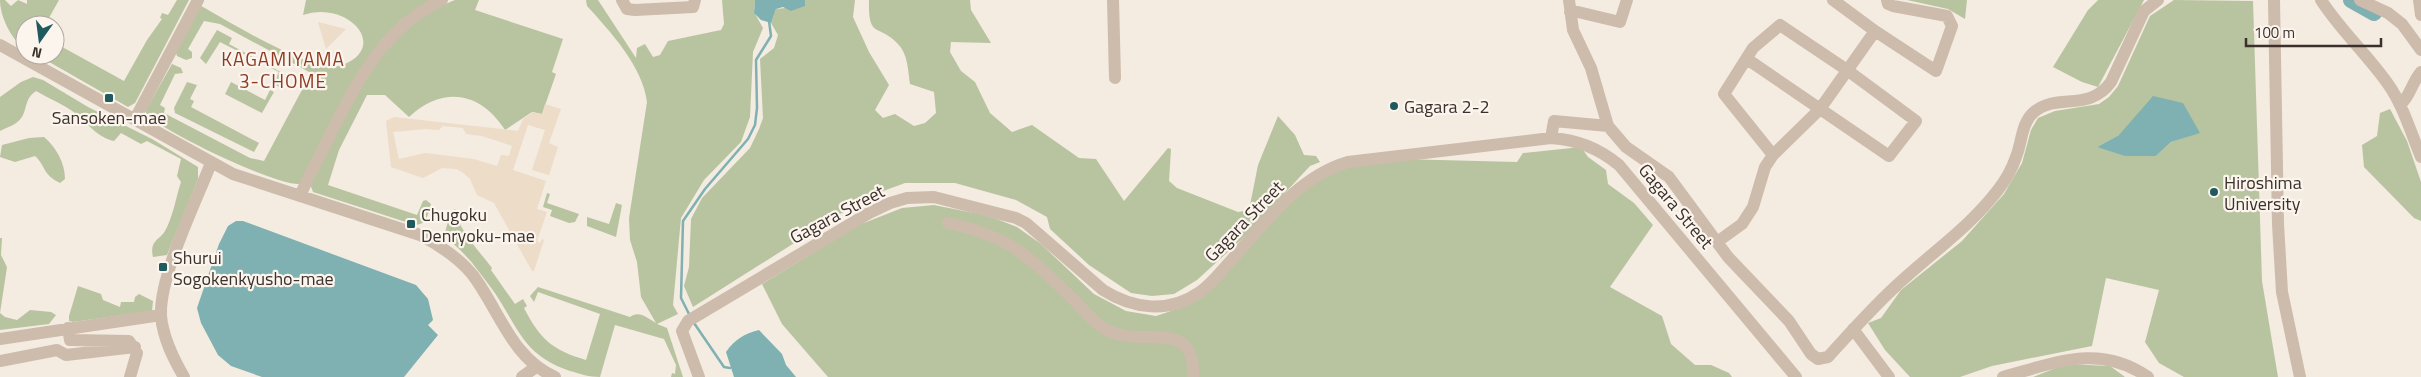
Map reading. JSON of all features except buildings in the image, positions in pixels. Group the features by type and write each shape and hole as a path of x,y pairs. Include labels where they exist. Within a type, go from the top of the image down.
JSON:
{"street":[{"path":"135,119 198,0"},
{"path":"300,196 378,50 400,26 418,12 442,0"},
{"path":"622,0 627,9 635,10 693,7 695,0"},
{"path":"1113,0 1115,78"},
{"path":"1570,6 1578,12 1620,22 1627,0"},
{"path":"1833,0 1875,31 1936,71 1952,26 1947,16 1893,6 1888,4 1887,0"},
{"path":"1570,6 1573,30 1591,68 1608,126 1626,147 1668,178 1728,256 1789,321 1811,354 1818,359 1828,357 1896,285 1956,236 1998,190 2015,160 2024,127 2032,113 2054,104 2096,97 2104,92 2111,82 2144,11 2158,0"},
{"path":"2274,0 2278,224 2282,292 2300,377"},
{"path":"2321,0 2342,31 2372,62 2390,86 2400,105 2421,157"},
{"path":"2360,0 2388,13 2402,24 2421,50"},
{"path":"2419,0 2421,14"},
{"path":"1747,59 1890,156 1916,122 1847,70 1780,25 1753,48 1724,94 1773,155"},
{"path":"1717,242 1742,224 1753,207 1765,167 1773,155 1802,130 1820,109 1875,31"},
{"path":"0,44 233,174 420,235 437,244 471,272 521,352 536,367 555,377"},
{"path":"2400,105 2406,100 2414,80 2421,72"},
{"path":"1551,138 1554,120 1608,126"},
{"name":"Gagara Street","path":"700,377 688,323 869,213 907,198 920,197 948,200 1016,218 1026,223 1103,290 1115,297 1128,304 1142,306 1170,305 1200,292 1310,179 1334,166 1348,162 1551,138 1581,143 1606,155 1619,165 1796,377"},
{"path":"184,377 170,353 161,315 163,294 170,267 211,163"},
{"path":"948,223 972,228 1004,240 1024,252 1104,328 1128,336 1165,338 1183,342 1189,348 1192,358 1193,377"},
{"path":"0,340 161,315"},
{"path":"68,328 70,340 129,341 137,353 130,377"},
{"path":"1853,329 1889,377"},
{"path":"0,361 57,350 66,355 134,347"},
{"path":"2003,377 2068,359 2100,357 2135,368 2148,377"},
{"path":"522,377 536,367"}],"green space":[{"path":"0,0 5,0 11,6 18,0 27,4 27,0 59,0 51,15 15,15 15,39 7,27 0,6"},
{"path":"177,0 189,0 135,103 128,107 54,65 65,65 65,49 124,81 147,40 162,19 160,18 162,13 168,15"},
{"path":"306,0 434,0 401,20 382,39 366,62 300,184 268,176 196,145 146,114 146,110 172,64 181,68 183,73 175,74 160,105 165,108 164,113 250,158 264,161 311,73 220,24 204,21 188,49 192,52 192,58 186,60 177,56 176,53 201,6 272,45 313,63 330,66 343,65 357,57 363,47 363,37 357,27 347,19 334,14 319,12 303,15"},
{"path":"455,0 479,0 475,10 563,39 552,72 556,74 542,114 532,112 505,130 485,107 461,97 435,100 409,117 385,95 367,95 339,150 328,185 417,215 423,201 426,200 431,204 426,220 421,224 412,224 313,192 310,184 362,84 387,47 411,24"},
{"path":"586,0 598,0 636,58 637,48 645,44 653,57 660,55 668,41 721,30 724,24 722,0 755,0 754,12 763,28 753,52 750,117 741,142 704,180 681,218 673,305 678,314 657,324 667,328 683,377 671,377 672,373 675,374 676,365 664,339 615,325 600,377 570,371 553,364 540,356 521,336 489,285 445,233 450,213 455,209 459,213 460,223 464,232 492,268 491,270 515,304 523,299 527,306 524,308 536,328 548,342 564,352 586,360 600,314 538,292 534,302 530,296 538,287 630,317 637,314 656,323 641,297 637,262 630,240 629,218 647,102 639,76 632,63 606,27 587,6"},
{"path":"805,0 855,0 853,17 869,52 889,85 875,110 883,118 895,114 914,126 925,123 936,113 934,92 910,84 907,63 901,48 891,38 872,26 869,0 970,0 971,10 991,43 951,42 950,52 961,71 975,82 990,113 1012,132 1032,125 1079,158 1096,159 1124,201 1168,148 1171,149 1169,181 1177,188 1238,212 1249,210 1258,165 1278,116 1295,135 1304,155 1316,156 1320,162 1310,166 1241,240 1197,280 1174,294 1152,296 1131,293 1089,265 1050,229 1047,217 1016,200 955,183 905,183 867,197 693,307 684,286 689,267 691,219 702,198 750,148 759,129 763,118 760,59 774,48 778,35 771,23 776,9 805,6"},
{"path":"1907,0 1967,0 1965,19 1948,9"},
{"path":"2098,0 2144,0 2098,87 2082,82 2053,67 2088,10"},
{"path":"2174,0 2253,1 2262,281 2278,377 2184,377 2159,363 2145,342 2159,290 2106,278 2092,346 1992,366 1960,377 1910,377 1885,350 1868,323 1881,318 1901,290 1962,241 2004,194 2022,163 2031,130 2038,118 2055,111 2099,104 2109,97 2118,86 2150,16","holes":["2200,132 2171,142 2156,156 2097,147 2119,135"]},
{"path":"217,30 232,38 229,44 286,75 280,87 273,84 279,72 220,42 206,64 200,58"},
{"path":"33,77 43,80 88,107 152,139 198,167 198,179 167,255 153,257 152,247 165,231 172,213 181,182 177,176 181,159 147,141 141,144 121,133 114,141 108,139 97,133 80,117 61,104 36,91 29,99 19,121 0,131 0,97 21,82"},
{"path":"187,82 197,85 190,99 194,101 191,107 259,143 254,152 175,113 174,108"},
{"path":"231,82 265,100 270,90 274,92 262,113 225,94"},
{"path":"2390,109 2407,141 2421,182 2421,221 2414,218 2364,167 2362,145 2377,136 2380,113"},
{"path":"44,137 56,150 62,161 65,179 60,183 47,173 35,156 15,162 0,157 2,145 29,138"},
{"path":"1581,147 1588,157 1606,170 1608,184 1634,203 1653,225 1610,287 1662,316 1671,344 1695,365 1711,365 1729,373 1732,377 828,377 782,324 762,284 859,225 902,208 934,205 989,216 1017,227 1041,244 1094,294 1126,311 1156,316 1183,307 1281,202 1360,158 1517,162 1523,153"},
{"path":"547,193 550,194 547,203 579,214 575,222 569,223 550,216 552,210 543,207"},
{"path":"616,203 622,205 616,237 587,226 587,217 609,224"},
{"path":"0,238 2,238 1,255 7,267 0,313"},
{"path":"78,286 101,294 103,300 120,307 121,302 134,302 135,297 139,294 153,301 152,311 69,321"},
{"path":"30,310 51,312 56,315 49,324 0,330 0,313 5,317 17,320"},
{"path":"2066,364 2110,366 2125,377 2033,377"}],"shaded area":[{"path":"318,22 346,29 326,49"},
{"path":"545,104 561,109 549,143 558,147 549,175 532,170 545,130 528,125 513,170 546,181 537,209 547,212 537,241 540,243 542,239 544,240 534,271 532,271 494,203 477,195 470,179 462,172 456,169 442,168 423,178 391,167 386,121 394,117 518,131 523,119 533,112 542,114","holes":["443,126 463,128 466,134 482,136 512,146 509,156 501,155 497,166 474,159 425,153 399,159 393,132 425,129 439,130"]}],"water":[{"path":"755,0 805,0 805,6 791,11 783,7 776,9 771,23 761,20 754,13"},
{"path":"2153,96 2183,103 2200,133 2171,142 2156,156 2125,156 2097,147 2119,135"},
{"path":"236,221 243,221 416,285 428,299 433,320 428,325 438,335 404,377 262,377 231,366 218,355 201,323 197,308 219,244 228,226"},
{"path":"759,330 782,354 786,365 796,377 734,377 726,352 740,338"}],"waterway":[{"path":"2351,0 2374,13"},
{"path":"690,316 681,298 683,221 705,189 748,139 755,125 757,108 756,60 771,36 769,21"},
{"path":"694,323 724,367 730,368"}],"place":[{"name":"Sansoken-mae","path":"109,98"},
{"name":"Gagara 2-2","path":"1394,106"},
{"name":"Hiroshima University","path":"2214,192"},
{"name":"Chugoku Denryoku-mae","path":"411,224"},
{"name":"Shurui Sogokenkyusho-mae","path":"163,267"}],"district":[{"name":"KAGAMIYAMA 3-CHOME","path":"283,69"}]}
